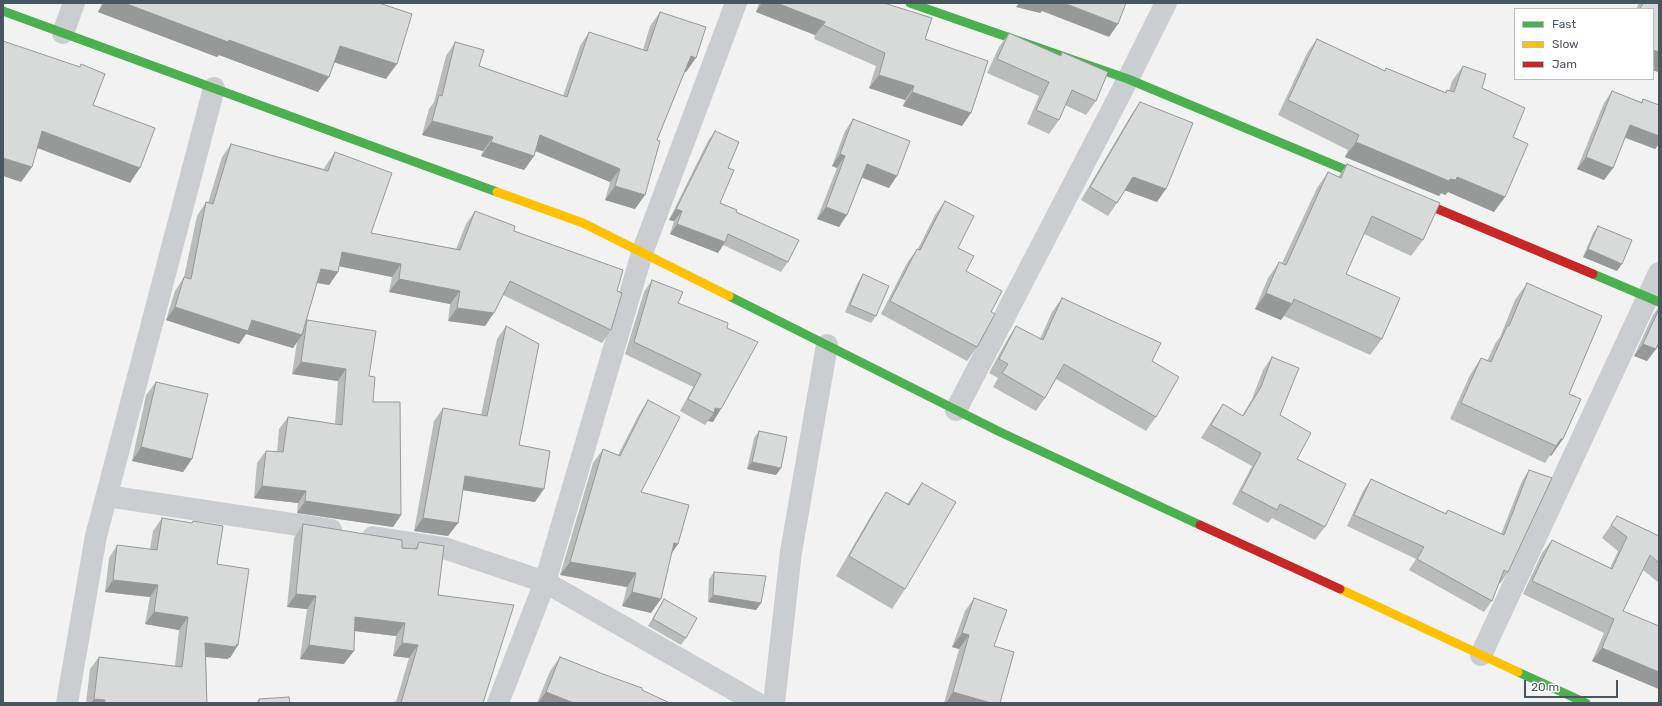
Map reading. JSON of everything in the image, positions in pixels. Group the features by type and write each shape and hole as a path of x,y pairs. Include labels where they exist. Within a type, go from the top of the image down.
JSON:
{"main road":[{"path":"910,3 1128,79 1380,185"},
{"path":"3,11 583,223 1000,432 1586,703"},
{"path":"1402,194 1653,300"}],"street":[{"path":"62,33 74,3"},
{"path":"498,703 545,582 642,253 736,3"},
{"path":"956,410 1166,3"},
{"path":"66,703 96,536 214,88"},
{"path":"1481,655 1653,300 1659,273"},
{"path":"774,703 791,552 827,345"},
{"path":"107,496 444,548 545,582 757,703"}],"building":[{"path":"124,3 379,3 412,14 397,64 340,46 329,77 229,40 228,42"},
{"path":"777,3 884,3 932,18 925,39 988,61 971,113 912,92 914,86 879,75 885,53 823,25 825,22"},
{"path":"1064,3 1126,3 1118,24"},
{"path":"1643,3 1659,3 1659,52 1654,50 1654,8 1640,8"},
{"path":"660,12 706,27 696,58 691,56 657,140 660,141 645,195 615,186 620,169 540,135 534,156 491,142 493,137 432,121 439,95 442,96 455,42 484,50 479,66 567,97 589,32 647,51"},
{"path":"1009,33 1061,56 1062,52 1108,72 1096,101 1072,90 1059,120 1036,110 1049,82 997,59"},
{"path":"1317,39 1385,71 1386,68 1446,93 1447,90 1454,92 1463,66 1486,74 1482,88 1525,108 1513,137 1528,144 1505,197 1457,177 1456,180 1450,179 1449,181 1356,142 1359,135 1288,100"},
{"path":"3,41 80,67 81,64 105,74 93,105 155,128 140,168 42,131 32,167 3,158"},
{"path":"1612,91 1642,103 1643,99 1659,105 1659,136 1630,125 1613,168 1586,157"},
{"path":"1140,102 1193,123 1166,189 1133,177 1117,203 1090,187"},
{"path":"853,119 910,141 897,176 867,164 847,215 826,207 845,156 840,154"},
{"path":"715,131 739,142 728,168 734,170 720,203 737,210 736,212 799,240 788,262 728,234 725,242 677,224 682,211 676,209"},
{"path":"231,144 328,171 335,152 392,173 371,233 460,250 475,211 515,226 514,231 623,270 617,291 622,293 611,330 510,281 494,313 457,308 460,291 399,279 401,264 342,252 338,272 321,269 302,335 252,320 248,331 175,307 184,277 191,279 206,202 213,204"},
{"path":"1347,164 1440,203 1423,240 1372,216 1346,274 1400,298 1382,339 1294,299 1292,304 1266,293 1279,262 1286,265 1328,172 1341,178"},
{"path":"945,201 974,216 958,248 974,256 966,271 1002,291 991,312 995,314 977,347 890,301 917,249 920,250"},
{"path":"1598,226 1632,240 1622,264 1588,249"},
{"path":"863,274 889,286 876,316 850,305"},
{"path":"652,280 683,292 678,303 728,323 727,328 758,342 721,409 715,408 714,413 688,399 701,374 634,342"},
{"path":"1527,283 1602,316 1569,394 1581,399 1563,439 1561,439 1556,446 1461,403 1481,358 1491,362 1507,326 1509,326"},
{"path":"1062,298 1161,343 1152,361 1179,377 1156,417 1064,364 1045,398 1002,373 1008,364 999,359 1016,326 1043,340"},
{"path":"1659,309 1659,342 1656,349 1643,344"},
{"path":"307,320 376,331 369,376 375,377 373,402 400,402 401,515 305,501 306,491 262,486 266,451 283,452 288,417 342,425 346,369 301,362"},
{"path":"506,326 539,344 519,445 550,451 544,489 465,476 458,523 423,518 443,408 487,416"},
{"path":"1272,357 1299,368 1280,415 1311,433 1297,459 1346,484 1325,527 1280,504 1277,510 1241,491 1261,453 1211,425 1223,404 1243,416 1261,387"},
{"path":"156,382 208,394 192,459 141,447"},
{"path":"648,400 680,417 641,492 689,505 678,544 674,543 661,599 632,592 636,573 570,562 603,449 620,456"},
{"path":"759,431 787,437 781,468 752,462"},
{"path":"1529,470 1552,478 1508,572 1504,570 1492,601 1417,559 1424,547 1354,515 1371,479 1446,514 1448,510 1504,535"},
{"path":"922,483 956,502 905,589 849,556 886,492 909,505"},
{"path":"1617,516 1659,536 1659,563 1650,555 1623,611 1659,626 1659,672 1602,648 1614,619 1532,581 1552,540 1612,569 1627,537 1611,525"},
{"path":"162,518 223,526 217,564 249,569 238,645 236,645 236,647 205,643 207,703 105,703 105,700 94,699 99,657 182,667 188,617 154,612 158,585 113,580 117,545 157,550"},
{"path":"303,524 402,540 402,548 417,549 419,542 444,546 438,595 514,605 483,703 401,703 418,645 402,643 405,623 355,617 354,651 309,645 316,596 296,594"},
{"path":"714,572 766,576 761,603 713,595"},
{"path":"974,598 1007,610 994,646 1014,652 1000,703 991,703 953,692 969,635 962,633"},
{"path":"664,599 697,618 686,638 653,619"},
{"path":"560,657 642,688 642,690 670,703 574,703 546,692"},
{"path":"289,697 290,703 259,703 259,699"}],"traffic: fast":[{"path":"910,3 1128,79 1370,180"},
{"path":"3,11 497,192"},
{"path":"1593,274 1659,302"},
{"path":"729,296 1000,432 1200,525"},
{"path":"1518,672 1586,703"}],"traffic: slow":[{"path":"497,192 583,223 729,296"},
{"path":"1340,589 1518,672"}],"traffic: jam":[{"path":"1409,197 1593,274"},
{"path":"1200,525 1340,589"}]}
